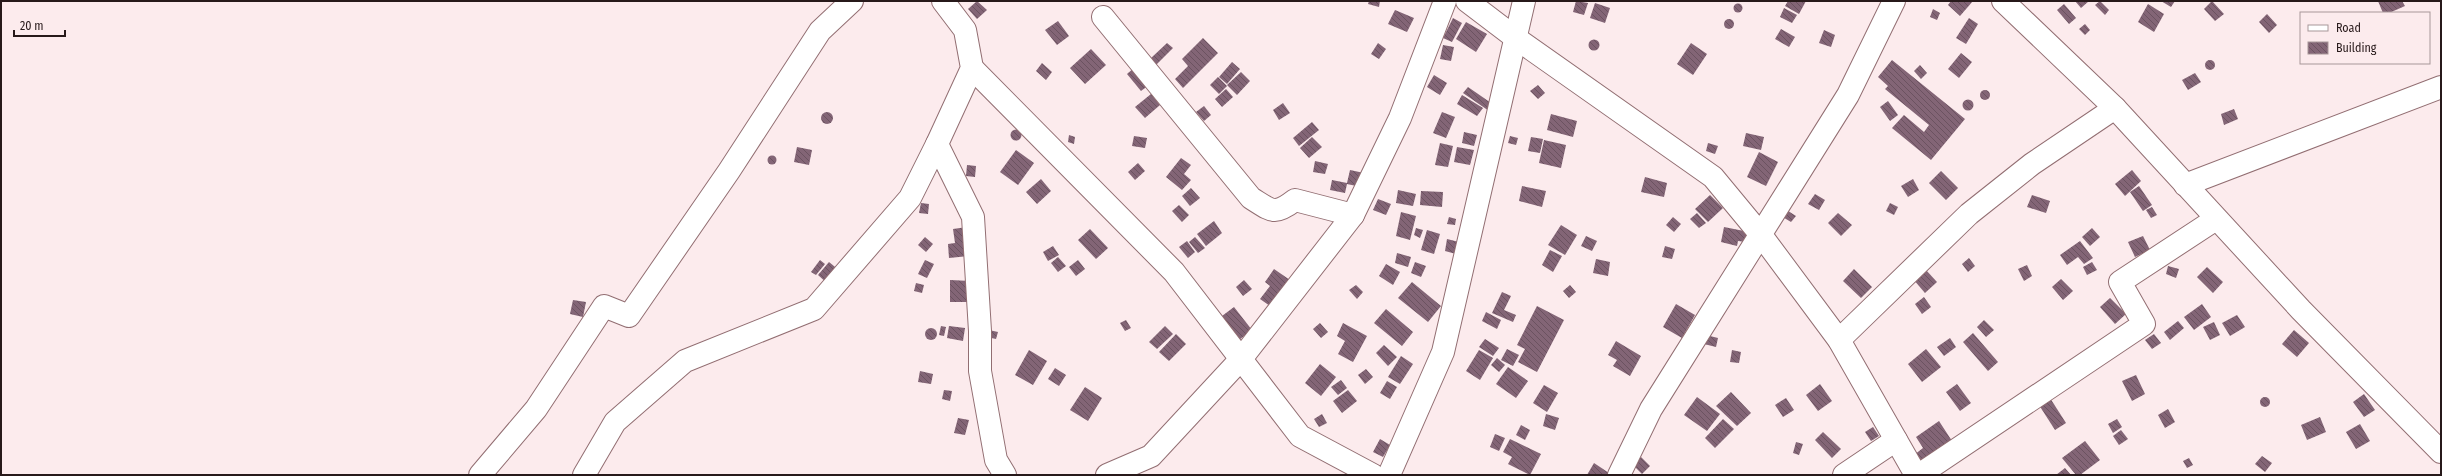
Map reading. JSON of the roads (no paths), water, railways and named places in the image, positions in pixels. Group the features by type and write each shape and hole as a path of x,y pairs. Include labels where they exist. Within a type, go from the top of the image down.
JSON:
{"street":[{"path":"480,475 536,409 604,306 629,316 729,171 820,30 852,1"},
{"path":"943,1 965,30 972,68 1174,272 1300,436 1373,475"},
{"path":"1107,475 1151,456 1241,359 1353,215 1400,118 1445,1"},
{"path":"1467,1 1517,39 1713,177 1761,235 1839,340 1917,475 2144,324 2120,282 2216,219"},
{"path":"1389,475 1443,352 1517,39 1524,1"},
{"path":"1619,475 1651,409 1848,95 1894,1"},
{"path":"2003,1 2115,108 2301,310 2441,452"},
{"path":"1103,17 1251,198 1270,210 1281,210 1295,200 1353,215"},
{"path":"584,475 615,422 685,361 814,309 910,198 972,68"},
{"path":"2186,185 2441,87"},
{"path":"1839,340 1969,214 2032,164 2115,108"},
{"path":"937,144 973,217 980,331 980,372 996,460 1005,475"},
{"path":"1844,475 1896,440"}]}
